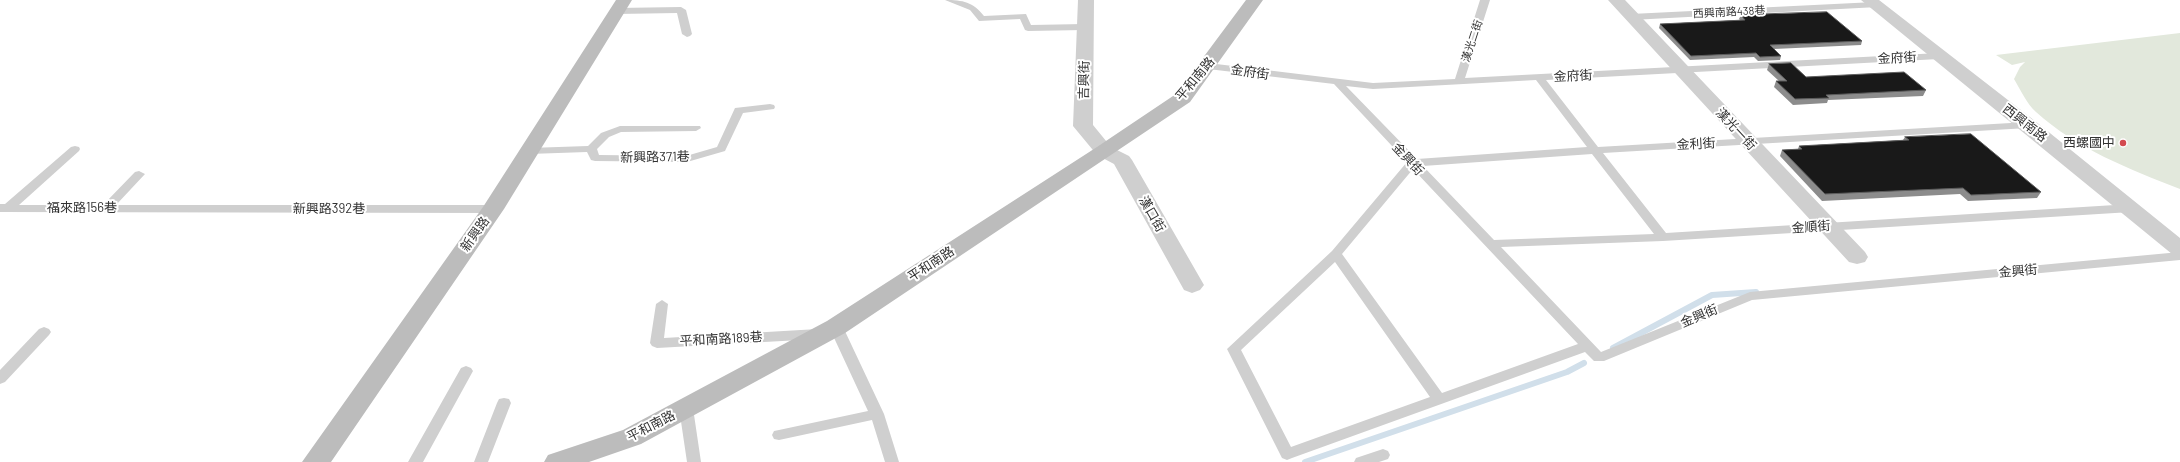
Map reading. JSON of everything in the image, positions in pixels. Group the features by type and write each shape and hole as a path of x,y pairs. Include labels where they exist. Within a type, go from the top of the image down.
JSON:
{"main road":[{"name":"平和南路","path":"558,462 632,437 830,330 1104,151 1183,98 1208,66 1255,0"},
{"name":"新興路","path":"316,462 493,209 621,6"}],"street":[{"name":"吉興街","path":"1086,0 1084,27 1083,126 1104,151"},
{"name":"漢光一街","path":"1616,0 1857,257"},
{"name":"西興南路","path":"1872,3 2028,125 2178,247"},
{"name":"漢口街","path":"1104,151 1122,160 1192,285"}],"lane":[{"path":"950,0 973,8 982,19 1023,16 1028,28 1084,27"},
{"name":"漢光二街","path":"1459,82 1485,0"},
{"name":"西興南路438巷","path":"1631,17 1872,3"},
{"path":"621,6 682,10 687,34"},
{"name":"金府街","path":"1208,66 1338,84 1373,86 1939,56"},
{"path":"1539,78 1597,150 1663,237"},
{"name":"金興街","path":"1338,84 1599,358 1750,296 2178,247"},
{"name":"新興路371巷","path":"591,149 595,158 687,159 721,149 739,110 770,107"},
{"name":"金利街","path":"1412,163 1597,150 2028,125"},
{"path":"529,151 591,149 605,135 620,129 696,128"},
{"path":"4,208 75,149"},
{"path":"1412,163 1336,254 1234,349 1287,454 1588,346"},
{"path":"106,208 139,174"},
{"name":"福來路156巷","path":"4,208 165,208"},
{"name":"新興路392巷","path":"165,208 493,209"},
{"name":"金順街","path":"1491,244 1663,237 2131,208"},
{"path":"1336,254 1440,400"},
{"name":"平和南路189巷","path":"662,304 657,343 830,330"},
{"path":"830,330 877,414 892,462"},
{"path":"0,379 44,332"},
{"path":"415,462 466,371"},
{"path":"481,462 504,403"},
{"path":"686,408 694,462"},
{"path":"779,434 877,414"},
{"path":"1361,462 1383,455"}],"shaded area":[{"name":"西螺國中","path":"2180,33 2180,189 2104,157 2069,137 2052,125 2033,109 2014,79 2020,67 2025,62 2012,65 1996,55"}],"building":[{"path":"1827,12 1862,41 1770,45 1781,56 1760,57 1756,53 1691,56 1660,24 1745,20 1741,15"},
{"path":"1791,63 1806,77 1904,72 1926,90 1826,95 1829,98 1795,99 1776,81 1787,81 1769,64"},
{"path":"1971,134 2041,192 1971,195 1963,188 1825,194 1782,150 1802,149 1799,146 1909,140 1905,137"}],"waterway":[{"path":"1613,348 1712,295 1756,292"},
{"path":"1305,462 1567,372 1584,363"}],"place":[{"name":"西螺國中","path":"2123,143"}]}
